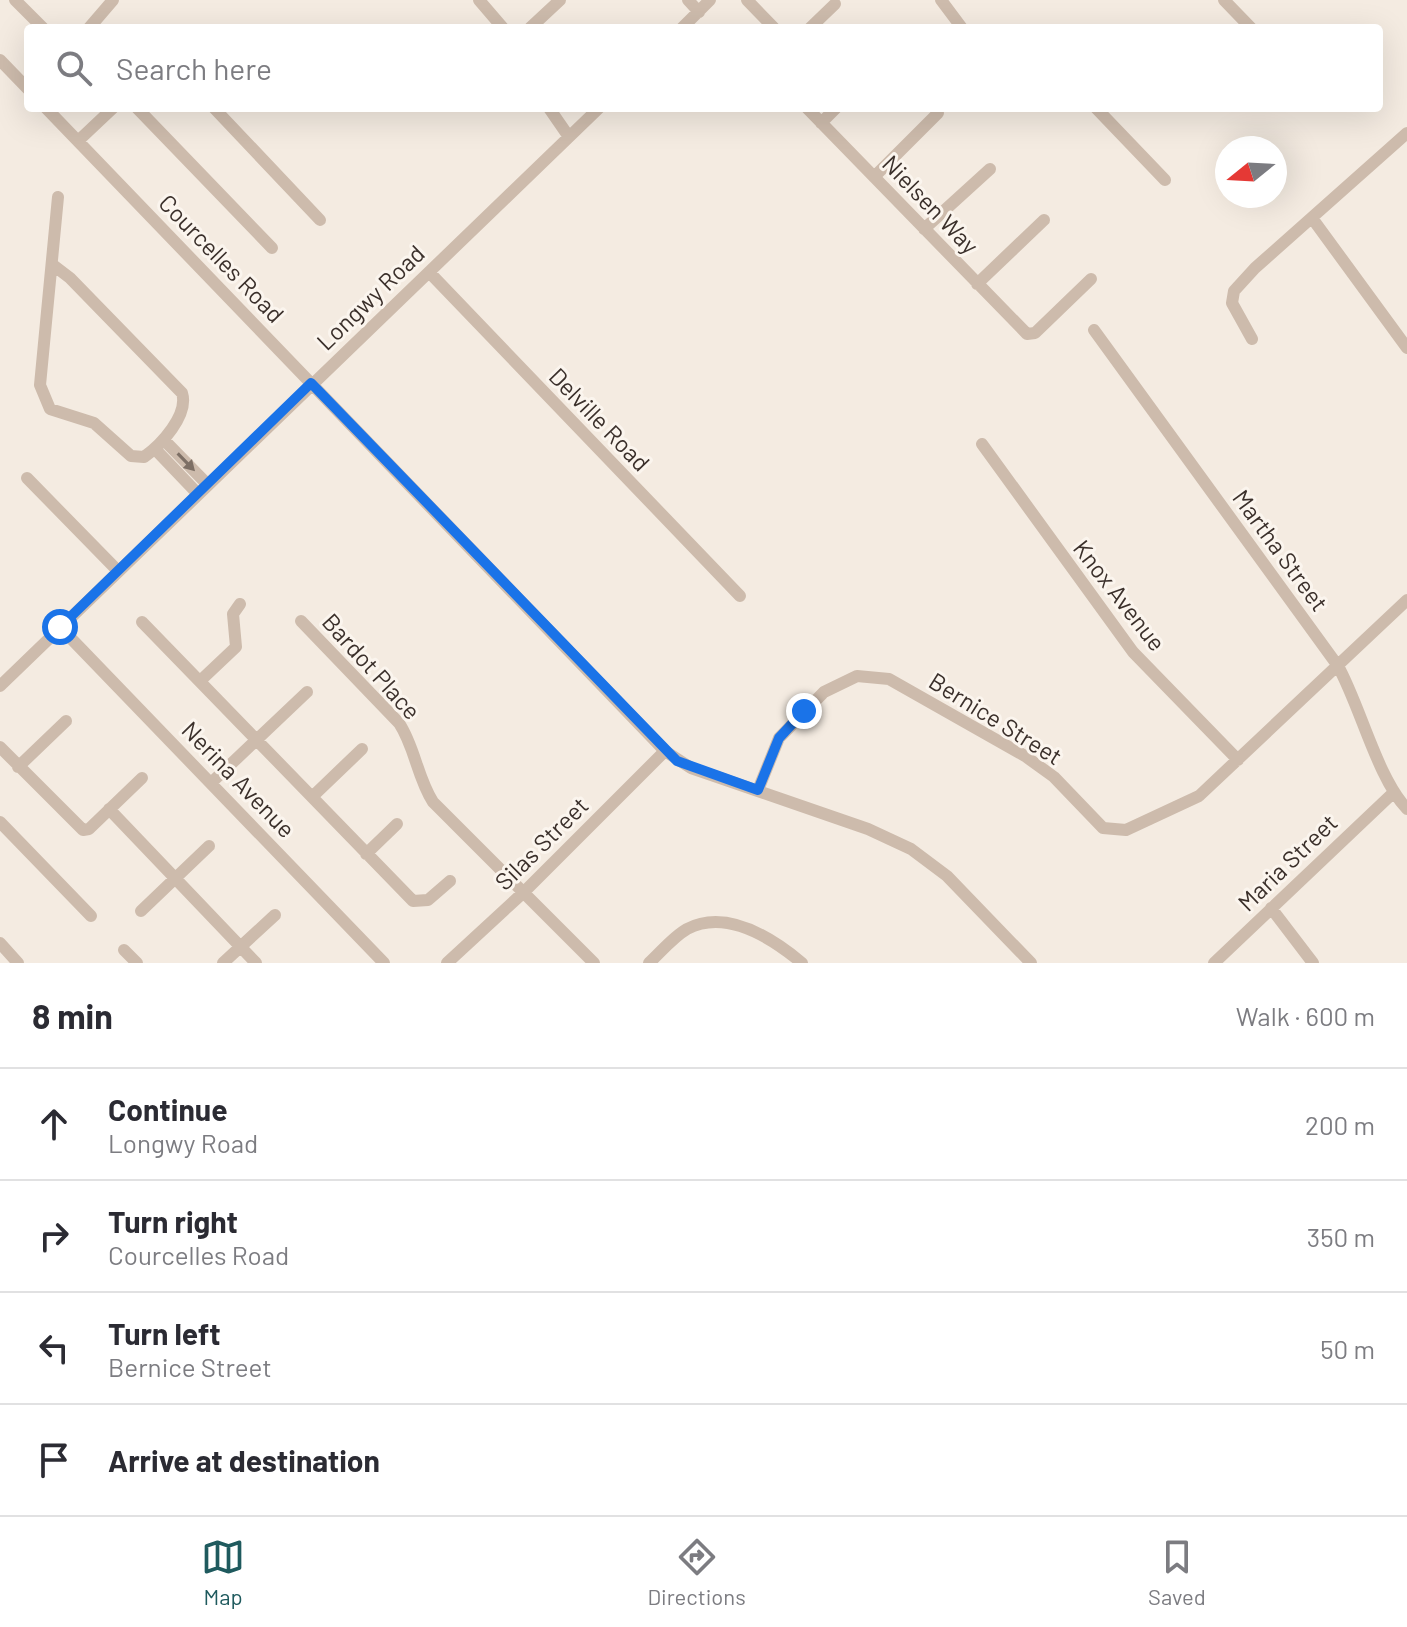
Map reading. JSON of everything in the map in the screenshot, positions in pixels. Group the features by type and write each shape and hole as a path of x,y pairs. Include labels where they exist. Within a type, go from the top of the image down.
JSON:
{"street":[{"path":"15,0 39,24"},
{"path":"92,24 113,0"},
{"path":"479,0 500,24"},
{"path":"534,24 560,0"},
{"path":"688,0 699,12"},
{"path":"686,24 710,0"},
{"path":"941,0 959,24"},
{"path":"1224,0 1247,24"},
{"path":"749,2 770,24"},
{"path":"814,24 835,4"},
{"path":"0,60 24,85"},
{"name":"Courcelles Road","path":"50,112 665,751 691,768 868,829 911,849 947,876 1031,963"},
{"path":"78,141 109,112"},
{"path":"141,112 272,248"},
{"path":"218,112 320,220"},
{"path":"552,112 569,137"},
{"name":"Longwy Road","path":"0,686 595,112"},
{"name":"Nielsen Way","path":"811,112 1024,331 1035,333 1091,279"},
{"path":"821,123 832,112"},
{"path":"1100,112 1165,180"},
{"path":"874,177 938,113"},
{"path":"1252,339 1235,311 1234,291 1279,244 1407,133"},
{"path":"924,229 990,169"},
{"path":"53,265 77,284 182,393 184,405 159,444 144,457 134,458 94,423 45,405 40,385 58,197"},
{"path":"1312,218 1407,348"},
{"path":"977,284 1044,220"},
{"name":"Delville Road","path":"429,272 740,596"},
{"name":"Martha Street","path":"1094,330 1338,666 1392,794 1407,809"},
{"path":"159,444 203,489"},
{"name":"Knox Avenue","path":"982,444 1133,652 1238,760"},
{"path":"27,478 118,571"},
{"name":"Bernice Street","path":"758,790 779,738 824,692 857,676 889,679 1025,756 1054,777 1103,828 1115,831 1144,824 1199,796 1407,600"},
{"path":"200,681 236,647 233,614 240,604"},
{"name":"Bardot Place","path":"301,621 399,723 409,739 423,785 433,802 525,891"},
{"path":"142,622 366,854 418,903 428,900 450,881"},
{"name":"Nerina Avenue","path":"60,627 384,963"},
{"path":"212,782 307,692"},
{"path":"18,767 66,721"},
{"path":"0,747 80,829 89,829 142,778"},
{"path":"312,797 362,749"},
{"name":"Silas Street","path":"447,963 525,891 665,751"},
{"name":"Maria Street","path":"1214,963 1392,794"},
{"path":"109,809 256,963"},
{"path":"0,822 91,916"},
{"path":"366,854 397,824"},
{"path":"141,911 209,846"},
{"path":"525,891 594,963"},
{"path":"1271,908 1313,963"},
{"path":"223,963 275,915"},
{"path":"649,963 688,928 710,924 737,925 764,934 802,963"},
{"path":"0,943 18,963"},
{"path":"124,950 137,963"}],"route":[{"path":"60,627 311,383 677,761 758,790 779,738 804,711"}]}
